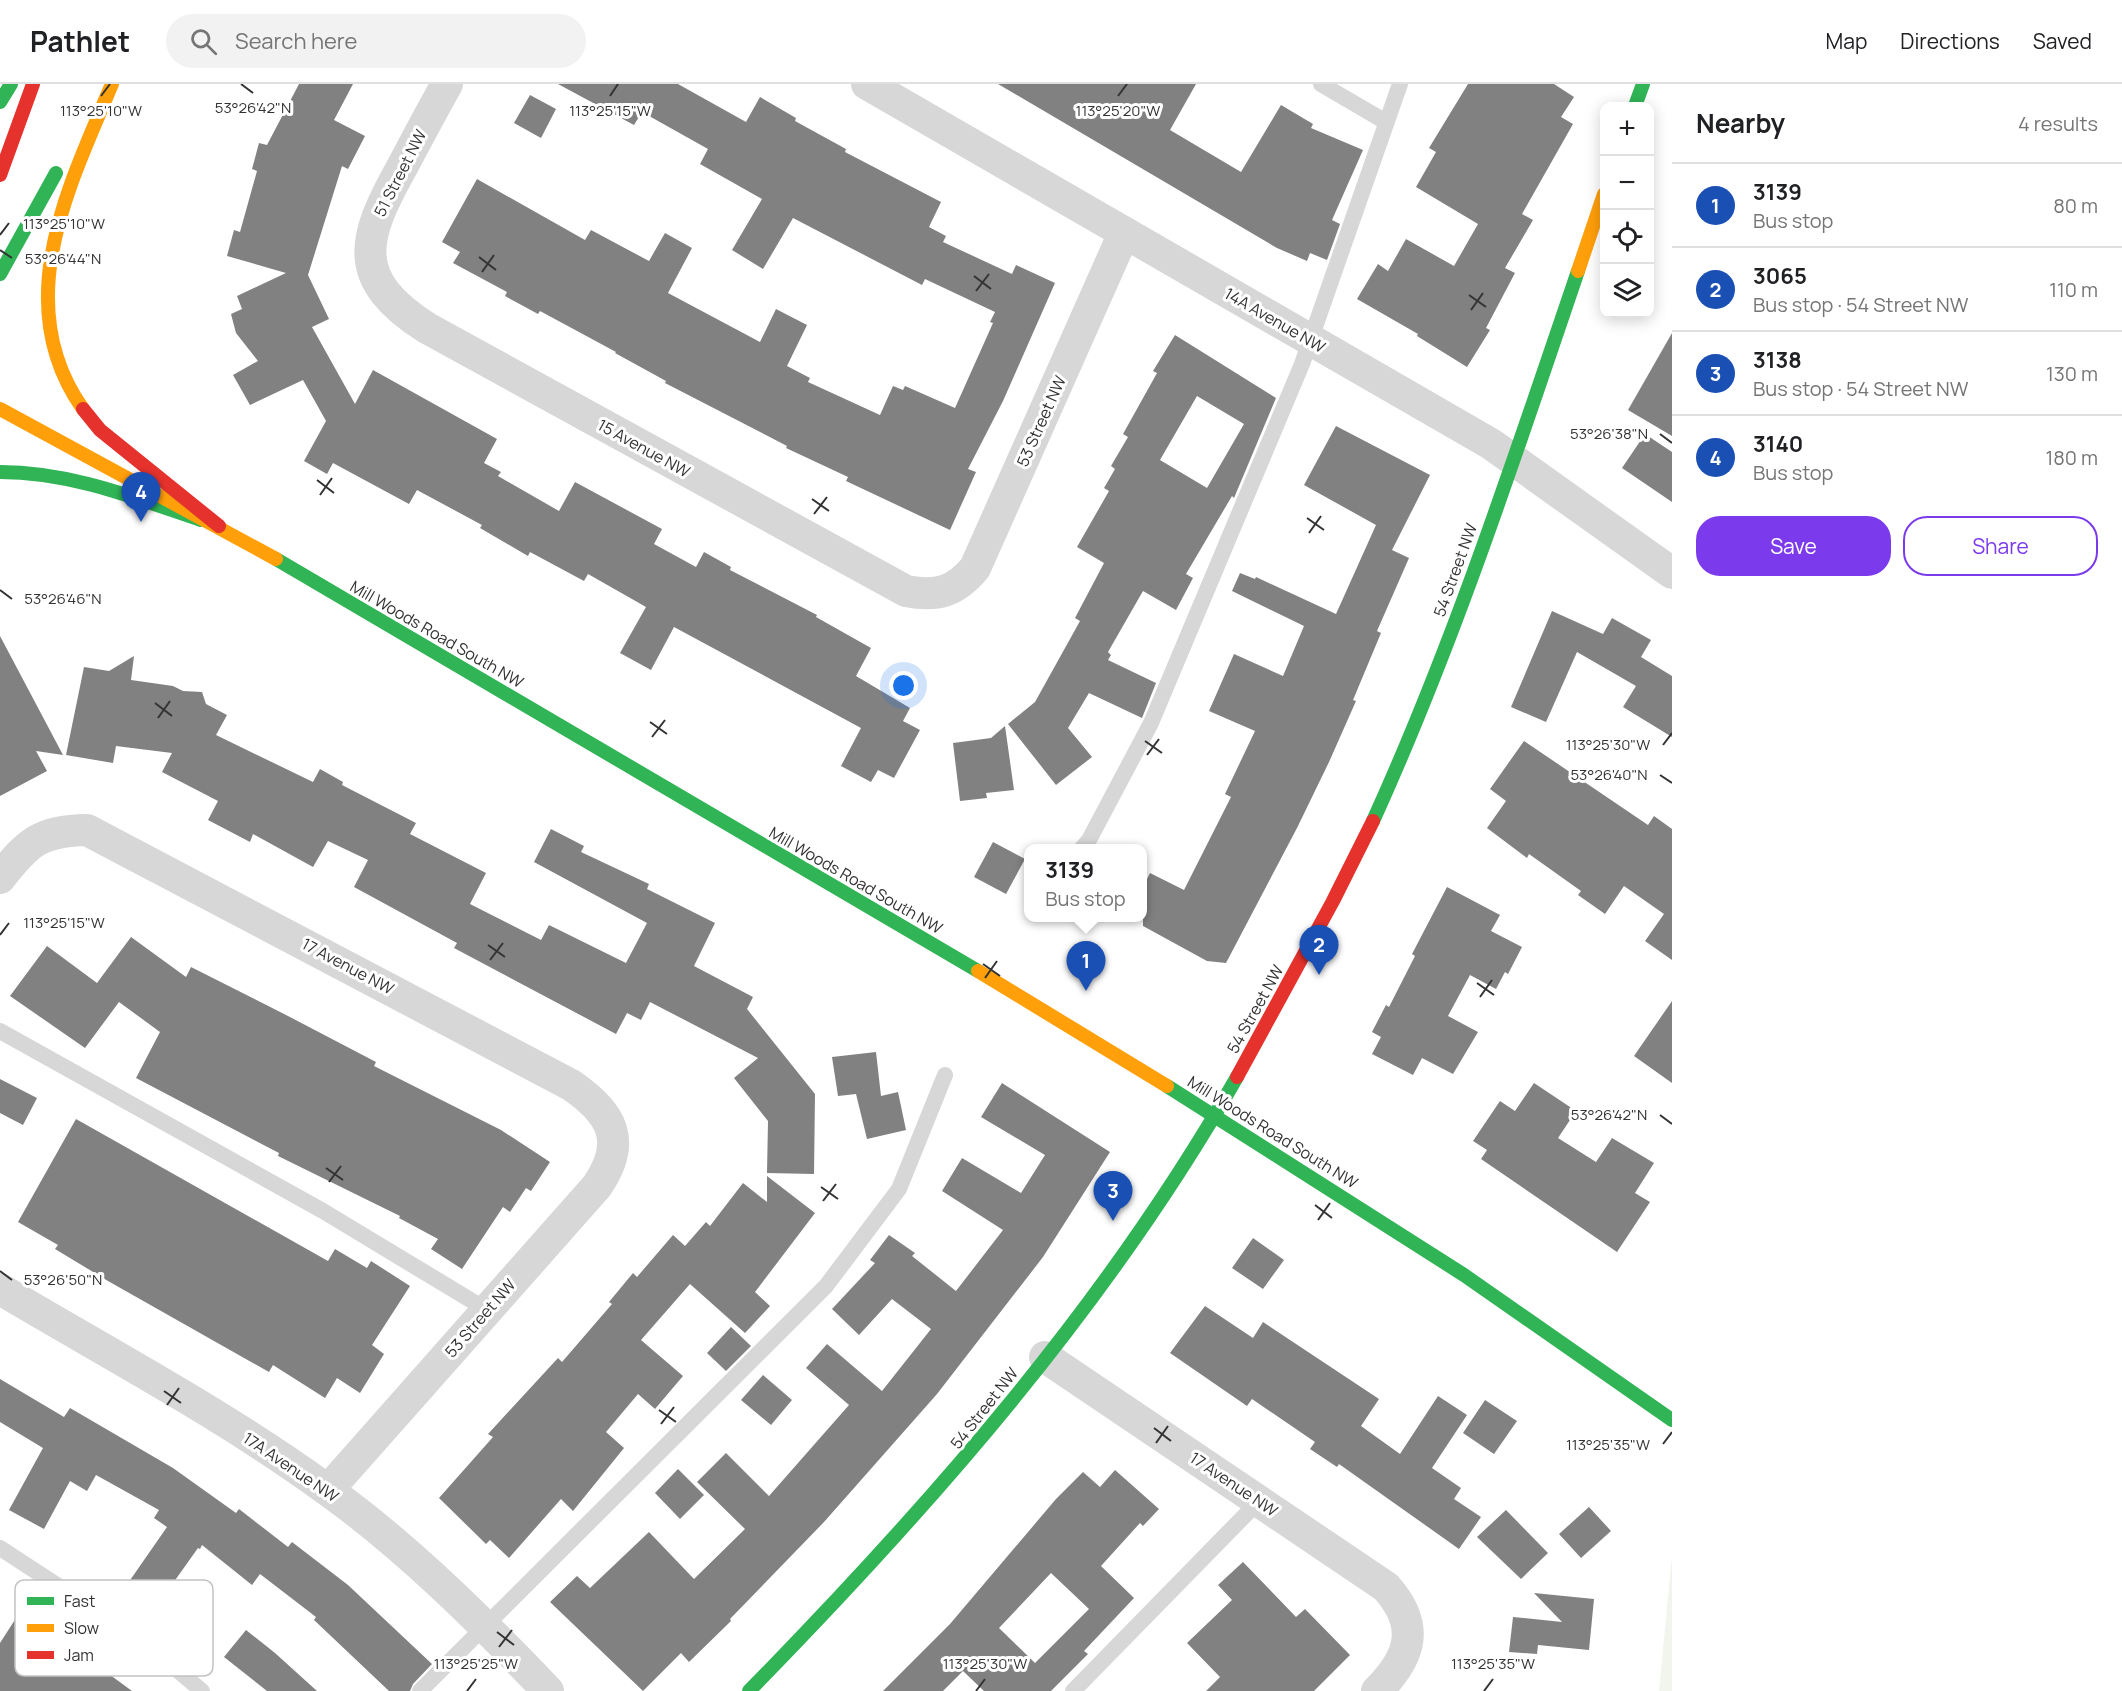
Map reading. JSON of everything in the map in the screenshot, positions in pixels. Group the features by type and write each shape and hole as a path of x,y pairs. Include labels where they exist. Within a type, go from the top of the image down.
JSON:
{"street":[{"path":"0,102 11,84"},
{"path":"0,175 33,84"},
{"path":"0,274 106,84"},
{"path":"112,84 56,219 49,246 42,292 49,346 61,380 95,426 219,526"},
{"name":"51 Street NW","path":"373,266 369,248 371,229 380,207 447,84"},
{"name":"14A Avenue NW","path":"867,84 1491,444 1672,573"},
{"path":"1636,102 1643,84"},
{"name":"54 Street NW","path":"749,1691 887,1548 964,1460 1121,1256 1215,1114 1334,900 1378,809 1445,650 1600,208"},
{"name":"53 Street NW","path":"939,594 953,589 975,568 1124,232"},
{"name":"15 Avenue NW","path":"373,266 388,297 406,315 427,328 892,585 906,591 939,594"},
{"name":"Mill Woods Road South NW","path":"0,409 219,526 1092,1038 1215,1114 1464,1275 1672,1420"},
{"path":"0,472 25,471 85,483 219,526"},
{"name":"17 Avenue NW","path":"0,878 19,854 36,840 60,831 87,830 110,840 571,1085 602,1111 611,1124 614,1137"},
{"name":"53 Street NW","path":"328,1490 597,1186 607,1171 614,1137"},
{"name":"17A Avenue NW","path":"0,1289 223,1421 328,1490 385,1536 484,1625 548,1691"},
{"name":"17 Avenue NW","path":"1045,1357 1386,1587 1401,1604 1408,1623 1405,1650 1392,1676 1377,1691"}],"lane":[{"path":"1321,84 1386,122"},
{"path":"1086,844 1151,723 1312,341 1400,84"},
{"path":"0,1031 323,1211 487,1310"},
{"path":"420,1691 826,1286 899,1190 945,1075"},
{"path":"1073,1691 1259,1501"},
{"path":"0,1548 49,1580"},
{"path":"184,1676 202,1691"}],"shaded area":[{"path":"1672,1556 1672,1691 1659,1691"}],"building":[{"path":"299,84 353,84 334,120 365,136 348,169 342,166 308,275 329,319 312,327 355,404 373,370 497,439 484,463 501,472 498,476 559,511 575,482 662,529 654,544 696,567 704,552 731,567 730,570 817,615 816,617 871,648 856,676 910,708 903,721 920,730 894,778 878,770 871,782 841,766 861,728 674,627 651,670 620,653 646,607 588,574 584,581 530,552 528,556 480,528 482,525 417,490 409,504 333,463 327,474 304,461 326,421 303,380 250,405 233,375 258,361 236,333 231,314 242,309 237,296 286,273 227,256 234,230 240,232 257,171 252,169 259,143 267,145"},
{"path":"558,84 678,84 746,122 760,97 796,118 795,121 846,149 845,152 941,202 929,227 946,236 943,242 1012,274 1016,265 1055,283 1003,401 968,469 976,472 950,530 846,481 848,477 786,448 787,446 665,383 666,381 616,352 540,311 538,314 505,296 507,292 453,263 460,252 442,242 477,179 585,240 591,230 649,261 665,233 692,248 668,293 760,342 776,309 807,325 787,366 810,378 808,382 880,415 893,386 903,390 905,386 955,408 993,323 990,322 995,312 925,279 922,285 793,218 763,269 732,250 762,199 700,164 708,149 642,112 634,125"},
{"path":"998,84 1196,84 1170,130 1241,172 1281,105 1313,124 1311,128 1363,150 1332,220 1340,224 1327,260 1310,253 1307,261 1277,248"},
{"path":"1468,84 1554,84 1574,97 1561,117 1573,124 1522,214 1533,220 1505,268 1515,273 1486,328 1490,330 1467,367 1417,336 1418,334 1357,299 1378,264 1388,271 1406,239 1454,266 1478,224 1416,187 1436,152 1429,148"},
{"path":"530,95 556,109 541,138 514,123"},
{"path":"1672,333 1672,436 1628,410"},
{"path":"1175,335 1276,398 1234,498 1232,496 1186,574 1193,578 1176,610 1143,591 1108,652 1111,655 1108,660 1156,683 1142,718 1089,693 1068,728 1092,757 1056,785 1008,724 1035,702 1080,621 1075,618 1104,563 1077,547 1109,491 1104,488 1115,469 1111,466 1128,437 1123,434 1157,373 1153,371","holes":["1197,396 1244,424 1207,488 1160,460"]},
{"path":"1336,426 1430,475 1392,550 1409,558 1377,631 1381,633 1353,700 1356,701 1329,762 1226,963 1207,961 1143,926 1143,922 1147,922 1147,879 1150,873 1184,890 1231,797 1225,794 1255,731 1209,711 1234,654 1283,676 1304,626 1232,591 1240,573 1255,579 1256,577 1336,614 1376,525 1304,485"},
{"path":"1645,434 1672,452 1672,502 1622,468"},
{"path":"1552,611 1603,634 1612,618 1651,640 1641,657 1672,676 1672,737 1623,707 1636,686 1577,652 1546,722 1511,707"},
{"path":"0,636 63,755 36,751 47,771 0,796"},
{"path":"134,656 131,680 173,686 183,691 202,692 206,704 227,715 216,735 313,782 320,769 343,782 342,785 416,823 410,834 486,873 470,904 541,940 549,925 626,963 647,923 534,862 551,829 584,846 581,852 649,884 647,889 715,923 694,966 753,997 747,1009 815,1094 814,1174 767,1173 768,1121 734,1078 758,1058 650,1002 641,1020 627,1013 616,1034 454,948 457,943 354,887 368,860 328,841 313,867 253,834 250,842 208,820 218,801 162,772 172,753 116,746 113,763 66,755 84,667 109,671"},
{"path":"1005,726 1014,790 986,793 987,798 960,801 953,743 991,738"},
{"path":"1524,741 1648,825 1654,816 1672,829 1672,960 1645,941 1664,914 1624,886 1605,914 1578,895 1581,891 1529,854 1527,858 1487,828 1506,801 1490,789"},
{"path":"993,842 1024,858 1006,894 974,877"},
{"path":"1447,887 1500,915 1491,931 1522,947 1508,974 1505,972 1496,989 1470,975 1448,1016 1478,1032 1453,1074 1422,1058 1413,1075 1372,1054 1381,1037 1372,1032 1386,1005 1389,1007 1415,956 1412,954"},
{"path":"131,937 186,977 191,967 288,1016 376,1062 374,1066 501,1130 550,1162 531,1191 526,1188 510,1212 503,1207 462,1269 431,1249 438,1239 399,1218 400,1216 278,1156 279,1153 136,1078 160,1032 119,1002 85,1048 10,996 47,946 97,983"},
{"path":"1672,1001 1672,1083 1634,1056"},
{"path":"876,1052 881,1096 898,1092 906,1130 867,1139 856,1094 838,1096 832,1057"},
{"path":"0,1079 37,1098 23,1125 0,1113"},
{"path":"1002,1083 1110,1152 1043,1257 937,1394 824,1522 730,1619 731,1621 689,1662 681,1653 643,1691 550,1602 577,1576 590,1588 649,1532 694,1579 745,1529 697,1482 726,1453 769,1496 849,1405 806,1368 827,1344 882,1391 931,1329 892,1299 859,1335 832,1309 875,1263 870,1260 889,1235 915,1253 912,1256 956,1291 1003,1230 942,1191 962,1158 1021,1193 1045,1155 981,1117"},
{"path":"1534,1083 1576,1111 1558,1138 1596,1162 1612,1138 1654,1163 1635,1193 1650,1202 1617,1252 1481,1159 1487,1150 1473,1141 1500,1101 1515,1111"},
{"path":"76,1119 328,1261 335,1249 367,1268 371,1261 410,1286 372,1345 384,1354 360,1393 337,1378 325,1398 273,1365 269,1372 108,1281 55,1249 58,1245 18,1222"},
{"path":"767,1176 815,1213 755,1292 770,1306 745,1333 690,1284 641,1340 683,1376 655,1409 638,1394 606,1432 624,1448 573,1511 561,1499 509,1558 490,1540 486,1544 439,1498 493,1437 488,1434 558,1358 562,1362 612,1304 609,1302 633,1273 637,1277 673,1235 685,1246 706,1222 710,1226 743,1183 767,1202"},
{"path":"1253,1238 1284,1260 1263,1289 1232,1268"},
{"path":"1205,1306 1253,1338 1263,1322 1379,1399 1361,1426 1400,1454 1438,1396 1467,1415 1432,1468 1461,1488 1454,1499 1481,1517 1459,1549 1339,1464 1337,1467 1310,1449 1315,1442 1252,1399 1247,1406 1170,1353"},
{"path":"731,1327 751,1346 726,1371 707,1353"},
{"path":"763,1375 792,1400 771,1425 741,1400"},
{"path":"0,1379 64,1417 70,1408 173,1468 236,1513 239,1509 288,1547 292,1542 348,1585 432,1664 413,1684 410,1691 389,1691 314,1620 316,1617 260,1574 252,1585 202,1545 175,1580 130,1580 167,1527 154,1518 159,1510 96,1475 87,1491 70,1481 44,1529 9,1510 43,1448 0,1422"},
{"path":"1485,1400 1517,1421 1494,1454 1463,1433"},
{"path":"678,1469 704,1495 680,1519 655,1493"},
{"path":"1115,1470 1159,1509 1143,1526 1140,1523 1101,1566 1134,1598 1084,1651 1088,1654 1051,1691 984,1691 963,1671 943,1691 883,1691 950,1624 1056,1499 1083,1472 1100,1487","holes":["1051,1573 1089,1609 1035,1663 999,1628"]},
{"path":"1589,1507 1611,1531 1581,1558 1559,1534"},
{"path":"1506,1510 1548,1553 1521,1579 1477,1537"},
{"path":"1243,1562 1296,1617 1305,1609 1350,1655 1314,1691 1206,1691 1220,1677 1187,1643 1232,1600 1218,1585"},
{"path":"1534,1593 1594,1599 1589,1650 1538,1645 1537,1654 1509,1652 1513,1617 1562,1622"},
{"path":"15,1620 15,1676 112,1676 132,1691 0,1691 0,1643"},
{"path":"246,1630 317,1691 267,1691 224,1657"}],"traffic: fast":[{"path":"0,102 11,84"},
{"path":"1636,102 1643,84"},
{"path":"0,274 56,173"},
{"path":"1373,821 1457,618 1578,271"},
{"path":"0,472 52,476 77,481 201,520"},
{"path":"276,559 978,971"},
{"path":"749,1691 884,1548 950,1475 1013,1399 1132,1243 1186,1161 1237,1077"},
{"path":"1167,1086 1464,1275 1672,1420"}],"traffic: slow":[{"path":"83,409 61,369 50,329 48,288 53,246 64,205 78,164 112,84"},
{"path":"1578,271 1600,206"},
{"path":"0,409 276,559"},
{"path":"978,971 1167,1086"}],"traffic: jam":[{"path":"0,175 33,84"},
{"path":"83,409 100,430 219,526"},
{"path":"1237,1077 1333,901 1373,821"}],"place":[{"name":"3140","path":"141,522"},
{"name":"3065","path":"1319,975"},
{"name":"3139","path":"1086,991"},
{"name":"3138","path":"1113,1221"}]}
